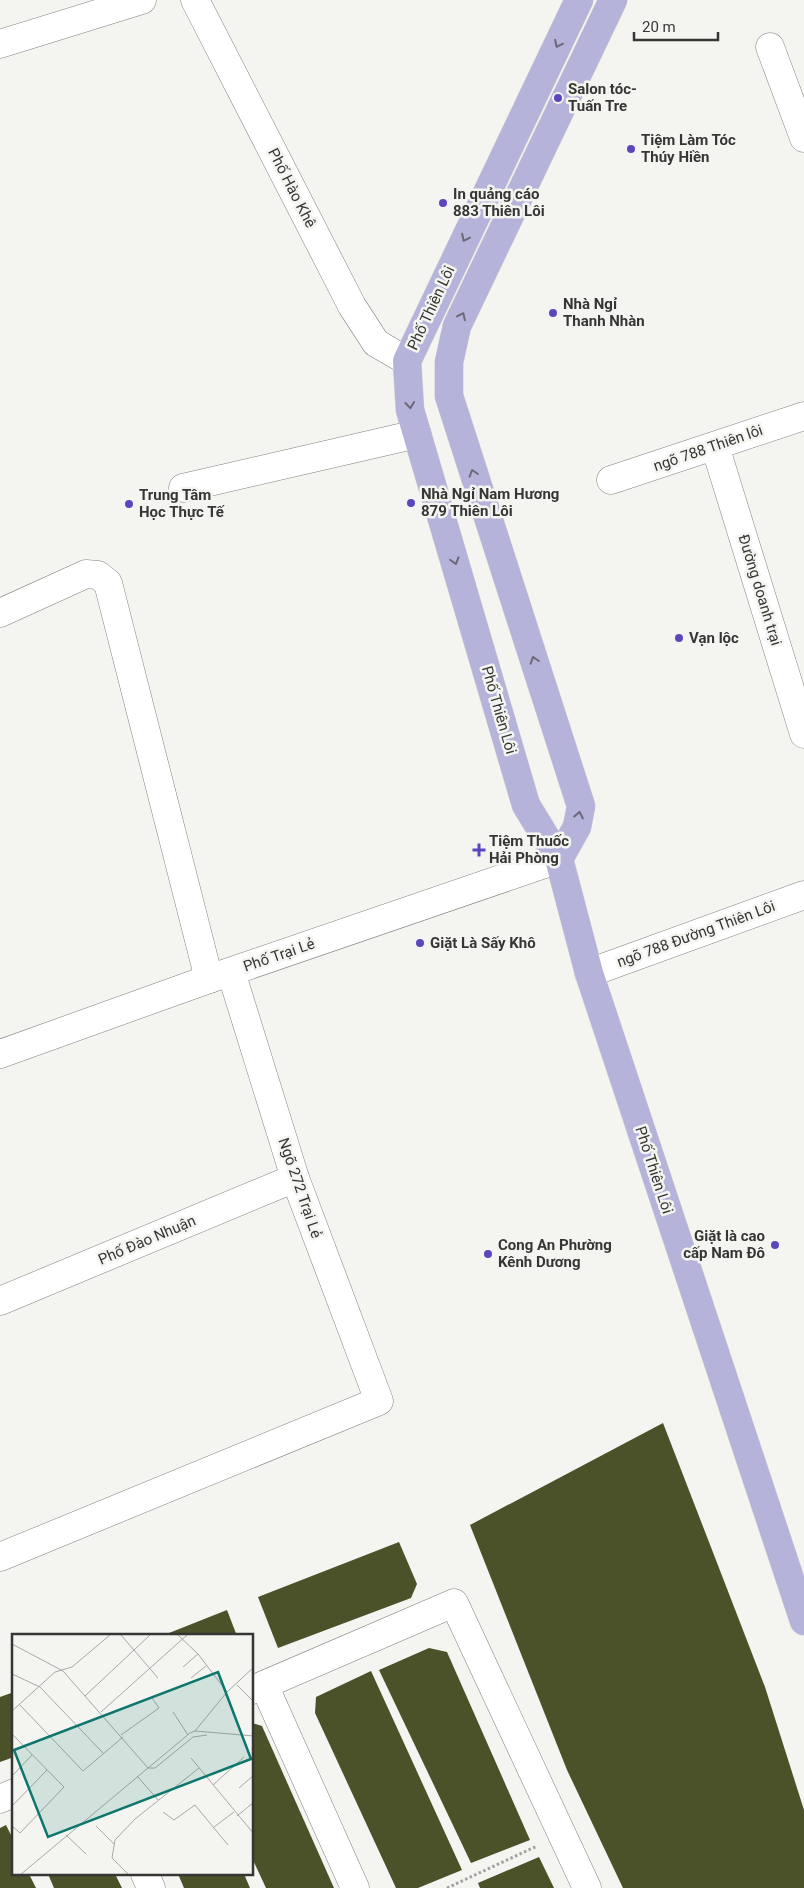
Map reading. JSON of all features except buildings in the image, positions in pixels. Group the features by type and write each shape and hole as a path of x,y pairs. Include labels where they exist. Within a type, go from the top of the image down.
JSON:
{"main road":[{"name":"Phố Thiên Lôi","path":"579,0 427,315 407,361 410,410 526,804 559,859 589,973 804,1621"},
{"name":"Phố Thiên Lôi","path":"559,859 577,827 581,806 449,396 449,362 457,326 613,0"},
{"path":"407,361 449,362"}],"street":[{"path":"0,44 142,0"},
{"name":"Phố Hào Khê","path":"195,0 352,306 376,343 407,361"},
{"path":"770,48 804,138"},
{"name":"ngõ 788 Thiên lôi","path":"611,480 804,416"},
{"path":"183,488 417,434"},
{"name":"Đường doanh trại","path":"715,446 804,734"},
{"name":"Ngõ 272 Trại Lẻ","path":"0,613 86,574 98,575 108,583 220,975 379,1401 0,1557"},
{"name":"Phố Trại Lẻ","path":"0,1054 220,975 559,859"},
{"name":"ngõ 788 Đường Thiên Lôi","path":"589,973 804,895"},
{"name":"Phố Đào Nhuận","path":"0,1301 295,1178"},
{"path":"355,1888 258,1688 454,1603 587,1888"},
{"path":"0,1799 12,1794"},
{"path":"146,1876 151,1888"}],"path":[{"path":"447,1888 563,1835"}],"place":[{"name":"Salon tóc- Tuấn Tre","path":"558,98"},
{"name":"Tiệm Làm Tóc Thúy Hiền","path":"631,149"},
{"name":"In quảng cáo 883 Thiên Lôi","path":"443,203"},
{"name":"Nhà Ngỉ Thanh Nhàn","path":"553,313"},
{"name":"Nhà Ngỉ Nam Hương 879 Thiên Lôi","path":"411,503"},
{"name":"Trung Tâm Học Thực Tế","path":"129,504"},
{"name":"Vạn lộc","path":"679,638"},
{"name":"Tiệm Thuốc Hải Phòng","path":"479,850"},
{"name":"Giặt Là Sấy Khô","path":"420,943"},
{"name":"Giặt là cao cấp Nam Đô","path":"775,1245"},
{"name":"Cong An Phường Kênh Dương","path":"488,1254"}]}
